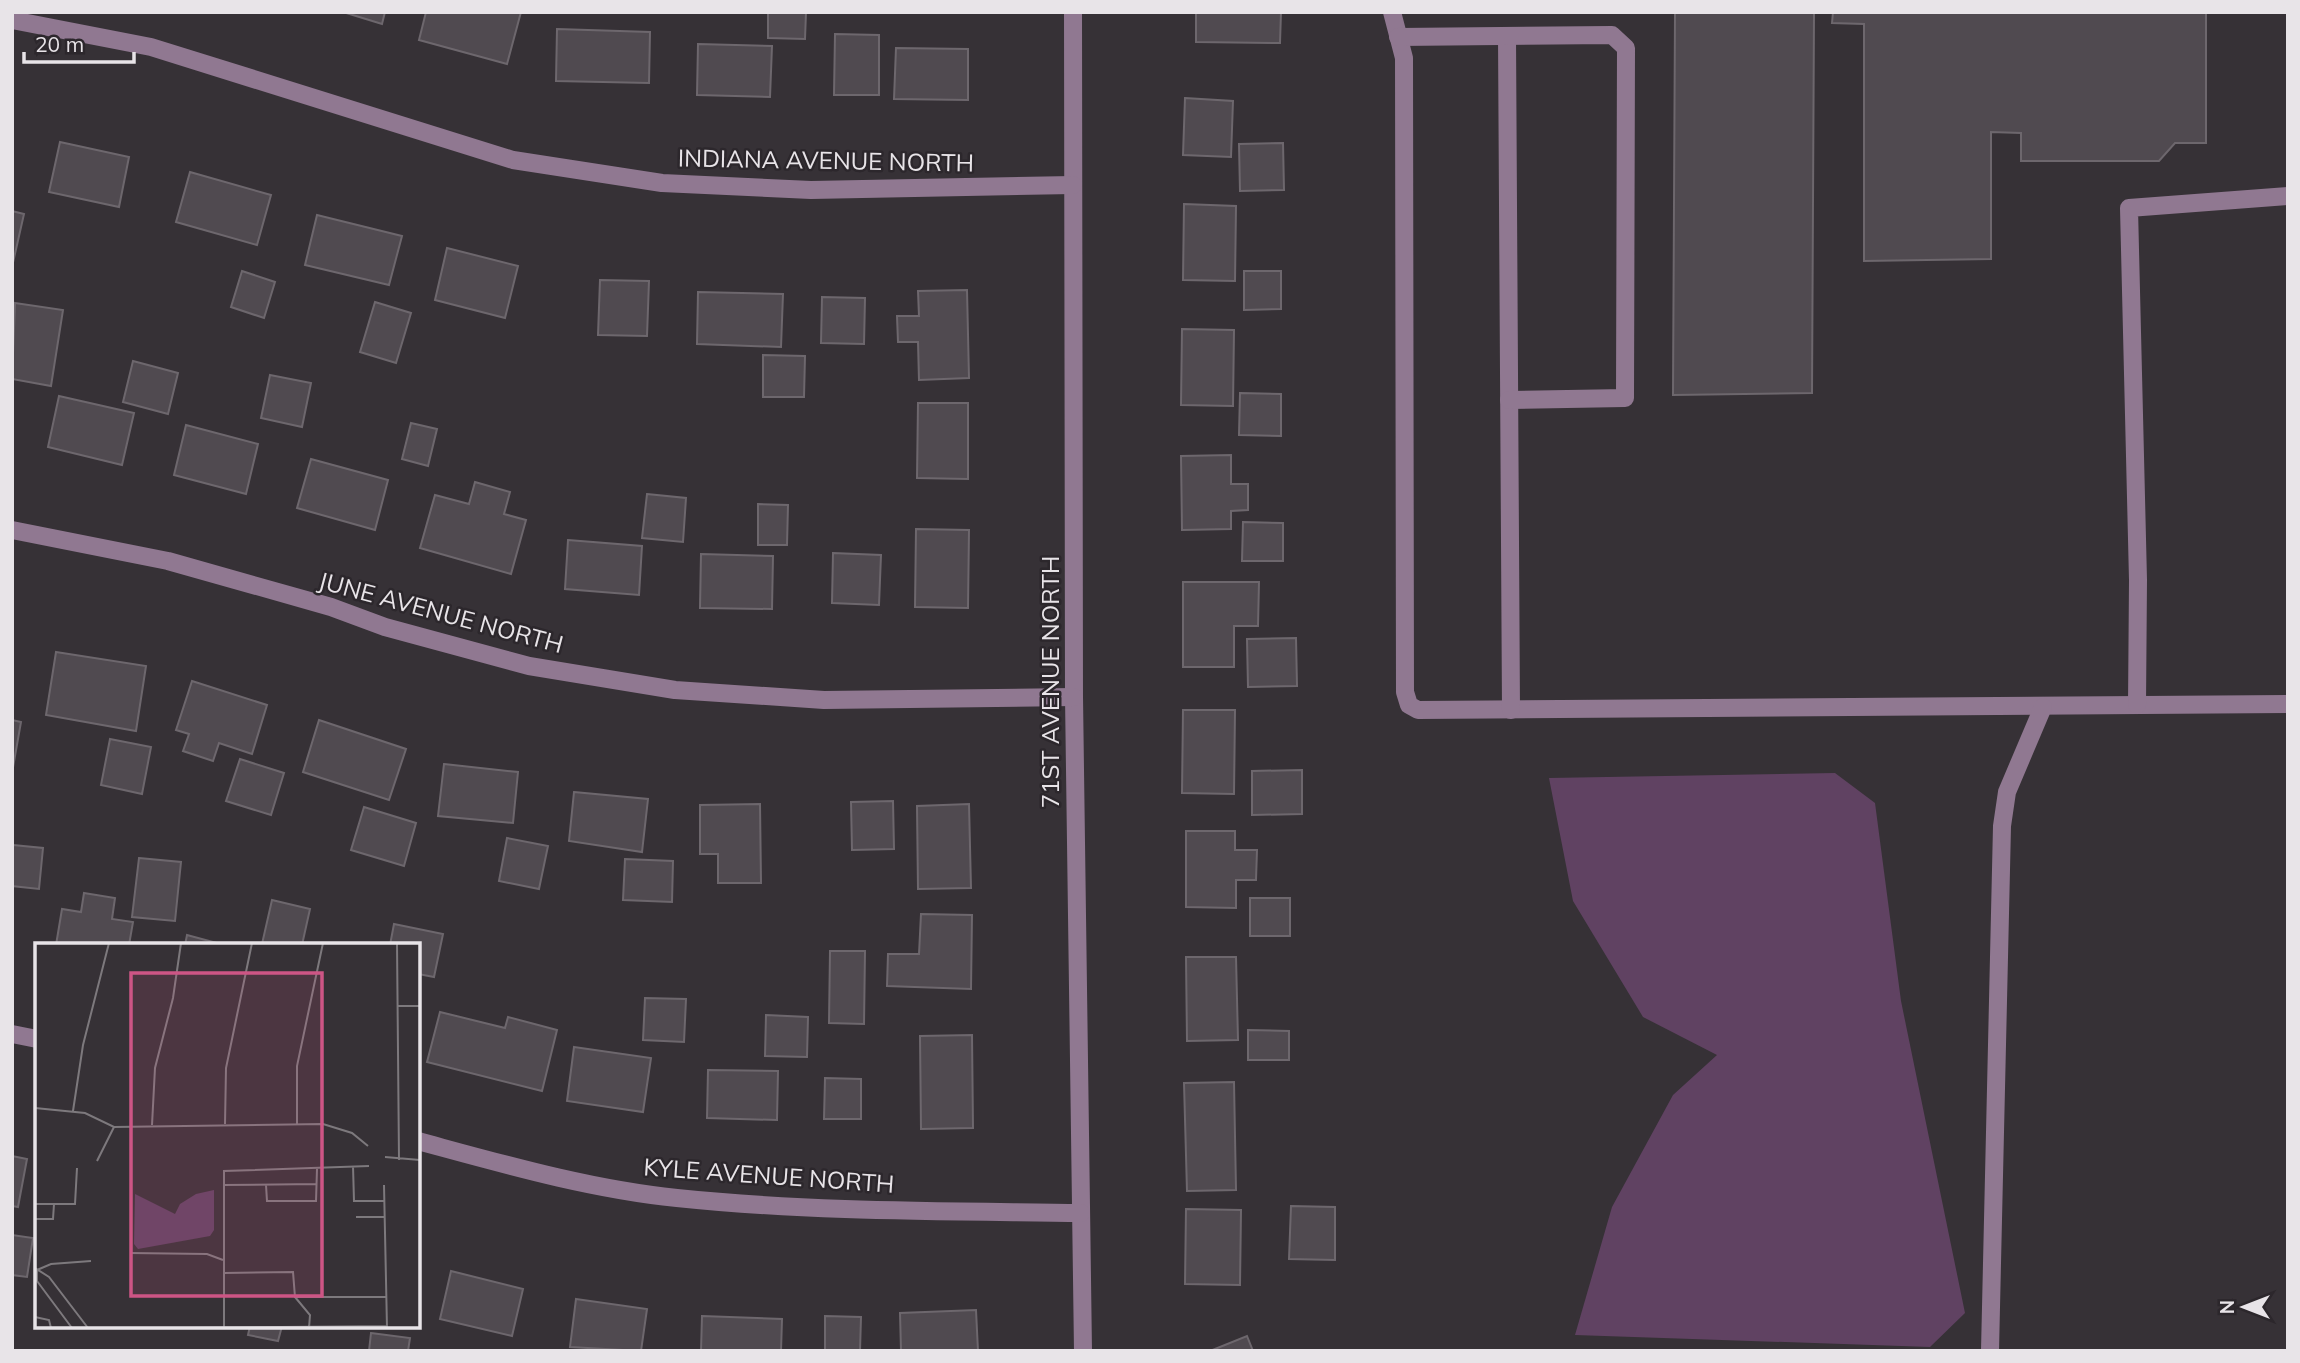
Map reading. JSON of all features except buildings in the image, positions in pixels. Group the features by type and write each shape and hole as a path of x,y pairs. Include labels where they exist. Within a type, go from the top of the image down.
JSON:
{"street":[{"name":"71ST AVENUE NORTH","path":"1073,12 1074,698 1083,1351"},
{"path":"1392,12 1404,72 1405,692 1409,705 1418,710 1511,710 2288,704"},
{"name":"INDIANA AVENUE NORTH","path":"12,20 151,47 513,160 635,179 662,183 811,190 1073,184"},
{"path":"1398,37 1612,35 1626,48 1625,398 1617,401 1509,400"},
{"path":"1507,36 1511,710"},
{"path":"2137,705 2138,580 2129,208 2288,196"},
{"name":"JUNE AVENUE NORTH","path":"12,530 168,561 331,607 385,627 529,666 675,690 824,700 1074,698"},
{"path":"1990,1351 2003,826 2007,792 2043,707"},
{"path":"12,1034 35,1039"},
{"name":"KYLE AVENUE NORTH","path":"420,1142 529,1171 675,1198 824,1208 1081,1213"}],"shaded area":[{"path":"1835,773 1875,803 1901,1001 1965,1313 1930,1347 1575,1335 1612,1207 1673,1095 1717,1055 1643,1017 1573,901 1549,778"}]}
